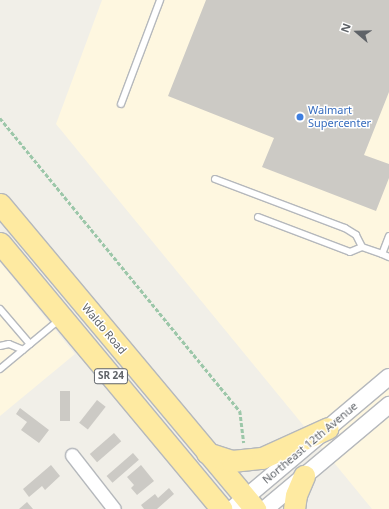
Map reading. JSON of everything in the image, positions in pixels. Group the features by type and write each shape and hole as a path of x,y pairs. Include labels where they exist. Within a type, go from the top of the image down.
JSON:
{"highway":[{"name":"Waldo Road","path":"0,204 207,453 244,505"},
{"name":"SR 24","path":"0,243 222,509"},
{"path":"207,453 232,461 262,458 328,428"},
{"path":"294,509 296,494 304,476"}],"street":[{"name":"Northeast 12th Avenue","path":"244,505 328,428 389,377"},
{"name":"Northeast 12th Avenue","path":"265,509 389,405"},
{"path":"72,455 114,509"}],"lane":[{"path":"121,104 160,0"},
{"path":"215,179 345,228 356,235 362,248"},
{"path":"258,217 350,252 362,248 389,257"},
{"path":"382,254 389,236"},
{"path":"0,309 30,344"},
{"path":"0,369 62,317"},
{"path":"0,346 9,344 23,350"}],"path":[{"path":"0,118 240,411 245,447"}],"shaded area":[{"path":"102,0 389,0 389,509 372,509 56,124"},
{"path":"0,262 75,354 0,416"}],"building":[{"name":"Walmart Supercenter","path":"206,0 389,0 389,92 364,155 389,164 389,178 376,211 262,167 274,138 168,96"},
{"path":"60,391 70,391 70,421 60,421"},
{"path":"97,400 106,407 88,430 79,423"},
{"path":"20,408 49,430 39,443 21,430 27,422 16,414"},
{"path":"114,433 121,441 97,462 90,454"},
{"path":"133,453 139,460 112,483 107,476"},
{"path":"51,465 60,476 45,490 42,486 29,497 23,489"},
{"path":"141,465 154,481 137,495 131,488 134,485 127,477"},
{"path":"169,488 174,494 157,509 144,509 141,505 155,494 158,498"},
{"path":"27,502 33,509 19,509"}],"place":[{"name":"Walmart Supercenter","path":"300,117"}]}
